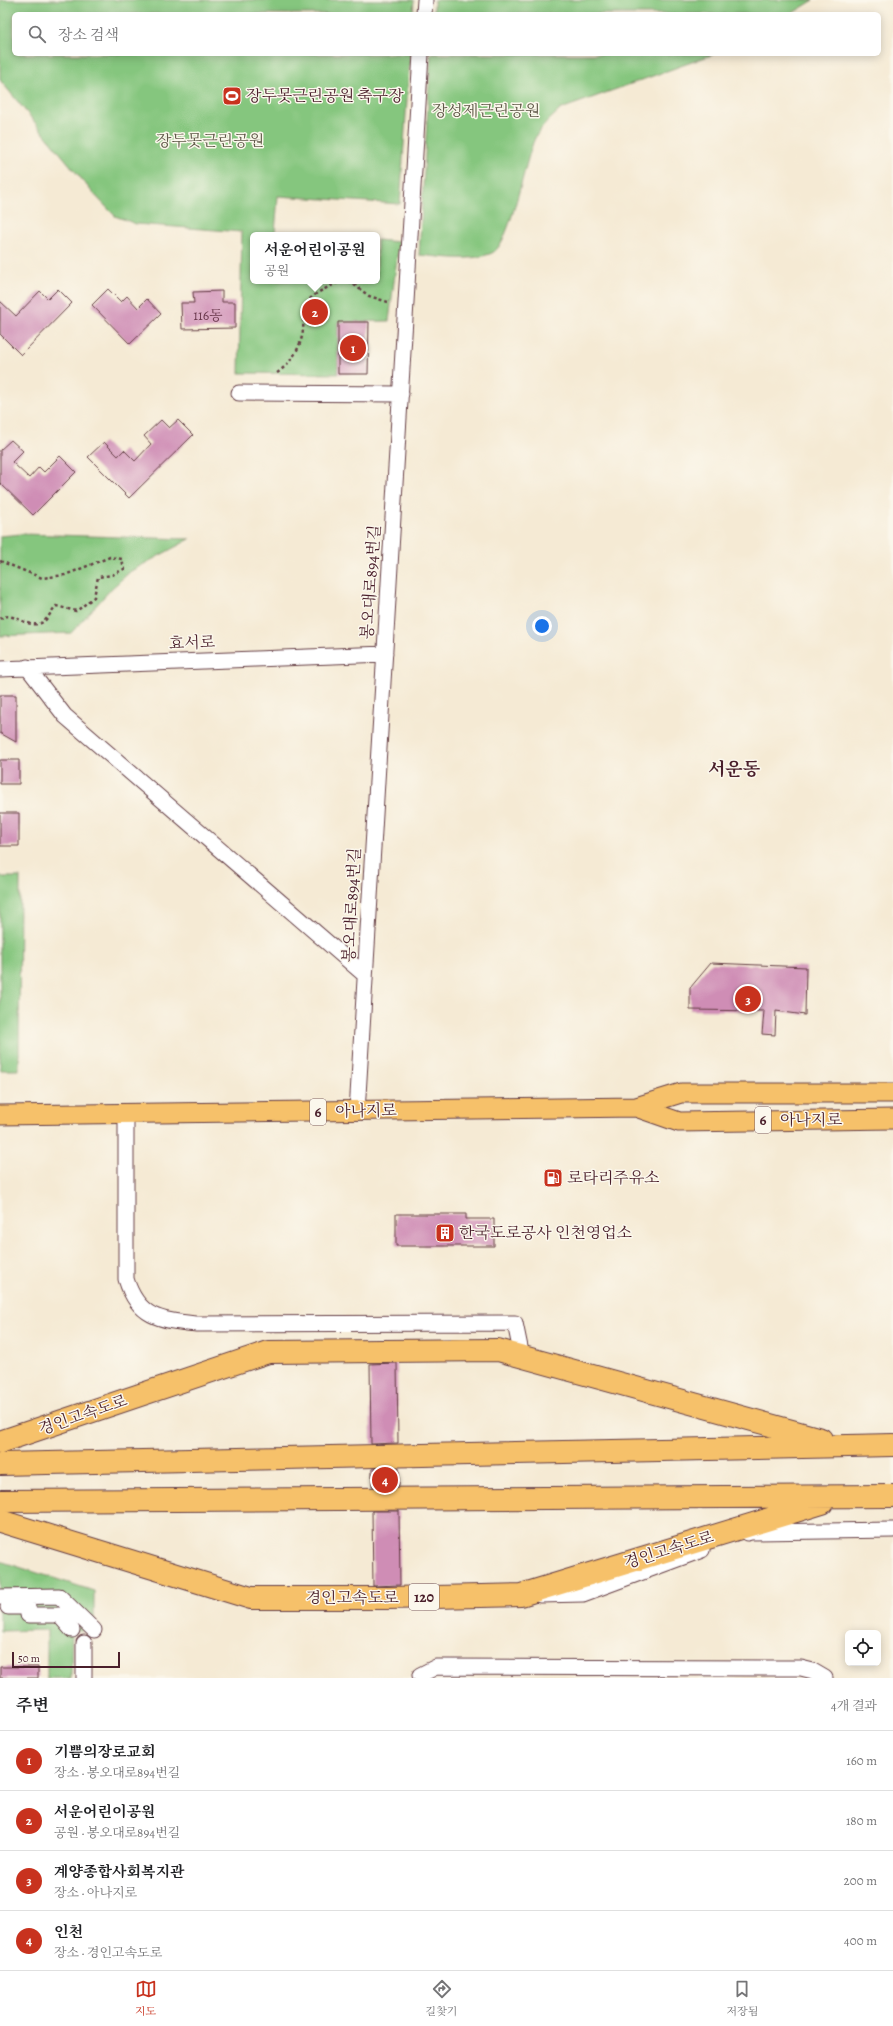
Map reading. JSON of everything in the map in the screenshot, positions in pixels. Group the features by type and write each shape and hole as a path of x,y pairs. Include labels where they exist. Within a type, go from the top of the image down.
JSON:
{"highway":[{"name":"경인고속도로","path":"0,1442 268,1352 498,1350 844,1445"},
{"name":"경인고속도로","path":"0,1464 893,1445"},
{"name":"경인고속도로","path":"0,1521 251,1598 388,1598 521,1595 845,1496"},
{"name":"경인고속도로","path":"0,1500 893,1496"}],"main road":[{"name":"아나지로","path":"0,1115 357,1112 636,1107 681,1093 893,1093"},
{"name":"아나지로","path":"636,1107 679,1122 893,1119"}],"street":[{"path":"424,0 424,12"},
{"name":"봉오대로894번길","path":"357,1112 421,56"},
{"path":"239,393 401,394"},
{"name":"효서로","path":"0,668 385,654"},
{"path":"28,667 65,716 365,975"},
{"path":"126,1114 126,1280 131,1295 142,1309 176,1322 196,1324 515,1324 522,1357"},
{"path":"521,1595 583,1594 751,1532 893,1530"},
{"path":"0,1586 14,1588 24,1597"},
{"path":"0,1597 58,1596 94,1630"},
{"path":"0,1607 28,1606 28,1615 59,1615 72,1630"},
{"path":"84,1643 84,1678"},
{"path":"420,1675 436,1667 691,1673 801,1668 813,1671 825,1678"}],"path":[{"path":"277,374 292,359 301,340 305,308 308,301 315,295 335,284"},
{"path":"353,284 369,296 391,303"},
{"path":"0,561 42,578 65,575 110,557 122,559 124,566 124,569 119,572 98,577 94,597 76,611 56,606 46,619 38,624 24,623 8,616 0,619"}],"green space":[{"name":"장두못근린공원","path":"0,0 414,0 413,12 12,12 12,56 410,56 400,204 278,196 275,232 250,232 250,284 380,284 380,240 399,242 389,321 338,322 338,374 239,373 242,232 136,224 115,216 93,193 0,80"},
{"path":"434,0 814,0 794,12 434,12"},
{"name":"장성제근린공원","path":"431,56 708,56 561,109 543,126 535,138 511,219 499,247 492,253 484,256 466,258 419,255"},
{"path":"21,534 190,539 131,571 112,588 71,633 0,636 0,536"},
{"path":"0,877 20,877 19,1070 0,1070"},
{"path":"0,1561 94,1591 94,1630 72,1630 71,1678 47,1678 47,1630 0,1631"}],"building":[{"path":"58,289 72,303 21,355 0,334 0,301 16,316 40,291 48,299"},
{"path":"108,289 121,302 127,296 138,308 147,299 161,314 130,344 92,305"},
{"path":"222,291 222,302 235,302 235,328 182,329 181,303 194,303 193,292"},
{"path":"338,322 369,322 368,374 338,374"},
{"path":"161,420 169,428 178,420 193,435 129,498 88,457 104,442 118,456 124,450 135,461 151,444 144,436"},
{"path":"11,440 23,451 12,462 29,478 39,467 44,472 60,456 76,472 33,515 0,483 0,450"},
{"path":"0,695 16,695 16,742 0,733"},
{"path":"0,760 19,760 19,784 0,784"},
{"path":"0,813 19,813 19,846 0,846"},
{"path":"711,963 806,967 805,1015 776,1011 775,1035 762,1034 764,1011 690,1010 690,988"},
{"name":"한국도로공사 인천영업소","path":"396,1214 466,1214 466,1219 494,1219 494,1246 396,1246"},
{"path":"397,1363 398,1443 371,1444 370,1364"},
{"path":"399,1468 399,1486 372,1486 372,1469"},
{"path":"372,1511 399,1511 400,1585 373,1586"},
{"path":"0,1667 38,1667 38,1678 0,1678"}],"place":[{"name":"장두못근린공원 축구장","path":"232,96"},
{"name":"서운어린이공원","path":"315,312"},
{"name":"기쁨의장로교회","path":"353,348"},
{"name":"계양종합사회복지관","path":"748,999"},
{"name":"로타리주유소","path":"553,1178"},
{"name":"한국도로공사 인천영업소","path":"445,1233"},
{"name":"인천","path":"385,1480"}],"district":[{"name":"서운동","path":"734,769"}]}
